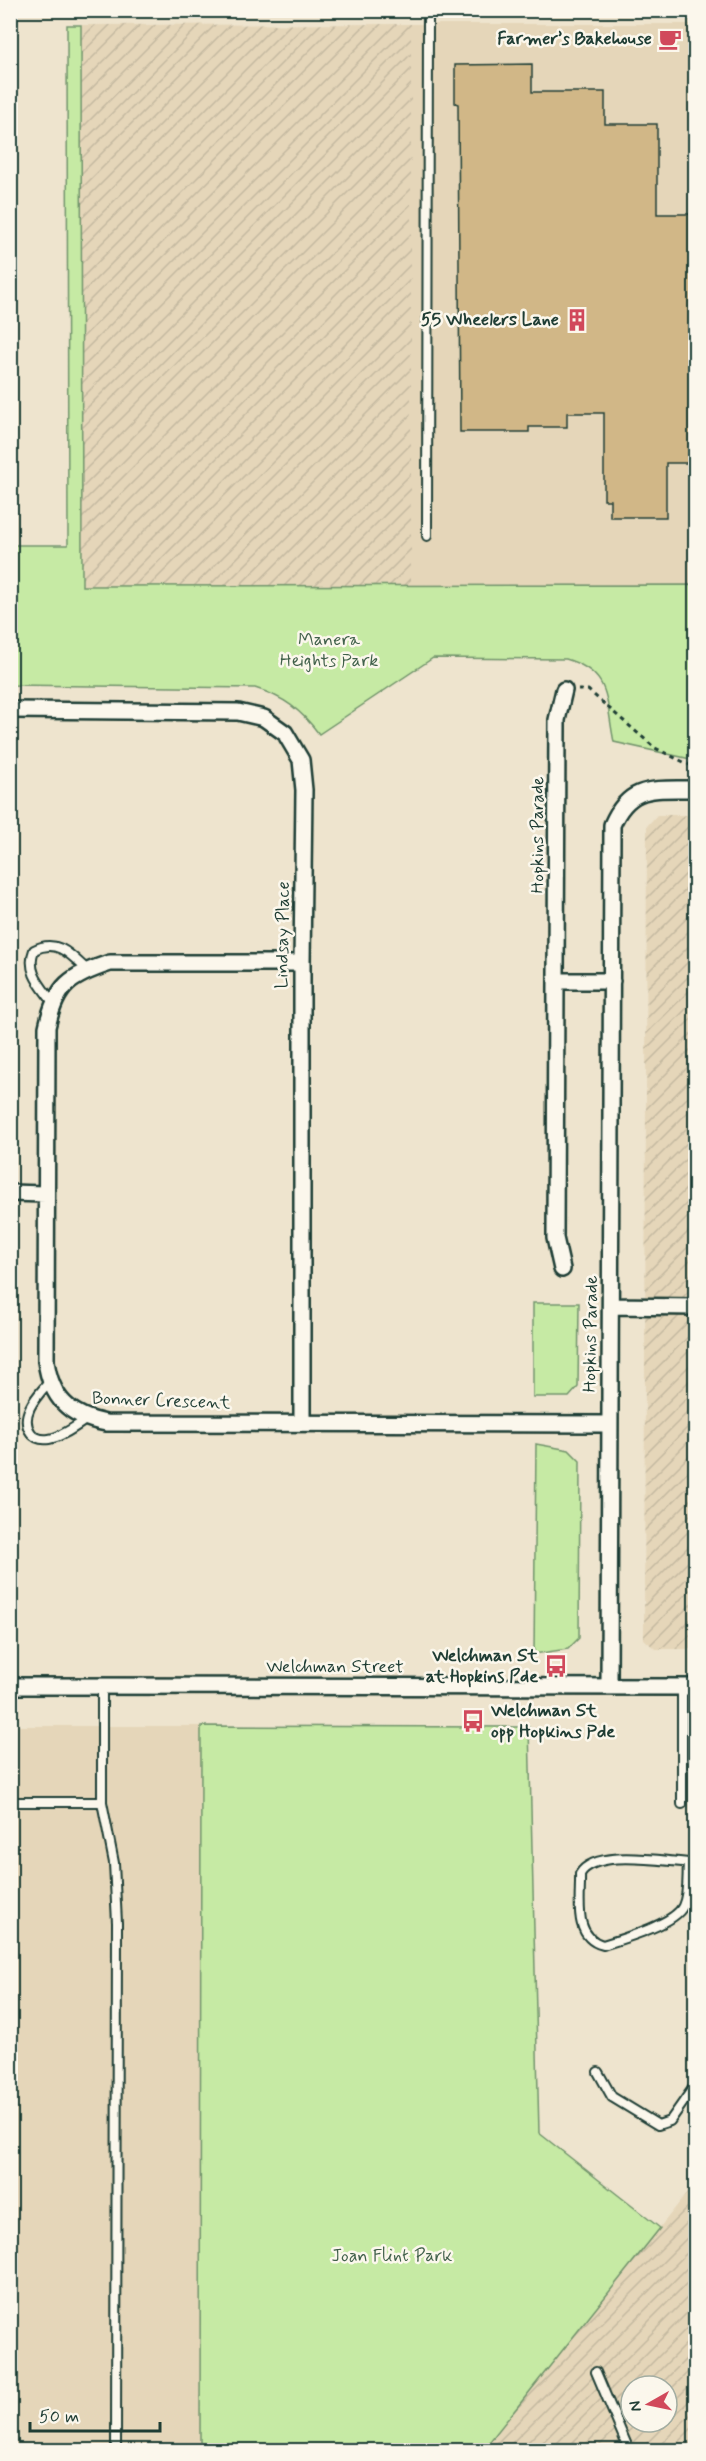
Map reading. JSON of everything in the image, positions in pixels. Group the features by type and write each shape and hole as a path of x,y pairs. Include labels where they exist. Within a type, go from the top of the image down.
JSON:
{"street":[{"name":"Hopkins Parade","path":"562,1269 555,1238 557,720 564,690"},
{"name":"Lindsay Place","path":"10,710 238,712 264,718 285,733 301,760 304,790 302,1422"},
{"name":"Hopkins Parade","path":"609,1687 612,825 620,807 634,794 655,790 696,789"},
{"path":"49,1382 46,1361 45,1194 47,1028 52,1001 68,982 87,970 110,963 143,961 302,963"},
{"path":"557,981 612,981"},
{"path":"10,1193 45,1194"},
{"path":"611,1306 696,1307"},
{"name":"Bonner Crescent","path":"49,1382 58,1398 87,1419 106,1423 609,1424"},
{"name":"Welchman Street","path":"10,1686 689,1687"}],"lane":[{"path":"427,536 428,10"},
{"path":"52,1001 32,972 30,960 34,950 43,945 54,945 64,949 87,970"},
{"path":"49,1382 27,1413 27,1424 32,1433 41,1439 51,1439 87,1419"},
{"path":"102,1687 102,1802 114,1863 117,1923 116,2451"},
{"path":"682,1804 689,1687"},
{"path":"10,1802 102,1802"},
{"path":"621,1859 675,1860 692,1863 682,1909 674,1916 631,1936 603,1945 588,1939 581,1928 580,1874 584,1868 591,1863 621,1859"},
{"path":"598,2072 612,2097 658,2125 670,2121 696,2084"},
{"path":"596,2372 629,2451"}],"path":[{"path":"564,690 588,690 655,748 696,768"}],"shaded area":[{"path":"411,24 695,24 695,585 411,586"},
{"path":"411,24 411,586 82,586 81,25"},
{"path":"657,815 695,815 695,1649 655,1649 644,1639 647,826"},
{"path":"11,1726 201,1726 200,2450 11,2450"},
{"path":"695,2183 695,2450 483,2450"}],"green space":[{"name":"Manera Heights Park","path":"67,25 81,25 82,586 695,585 695,760 614,742 607,701 599,680 581,665 566,659 433,658 319,734 291,705 255,688 11,685 11,545 68,545"},
{"path":"533,1303 579,1303 578,1387 569,1397 533,1397"},
{"path":"536,1444 569,1450 580,1461 579,1638 568,1649 534,1654"},
{"name":"Joan Flint Park","path":"201,1726 529,1727 539,2133 660,2228 483,2450 200,2450"}],"building":[{"name":"55 Wheelers Lane","path":"532,64 532,92 605,92 605,124 657,124 657,214 691,214 691,227 696,227 696,463 666,463 666,517 610,517 610,500 604,500 604,413 567,413 567,427 529,427 529,432 460,432 458,104 455,103 455,65"}],"place":[{"name":"Farmer’s Bakehouse","path":"670,39"},
{"name":"55 Wheelers Lane","path":"577,320"},
{"name":"Welchman St at Hopkins Pde","path":"556,1666"},
{"name":"Welchman St opp Hopkins Pde","path":"473,1721"}]}
